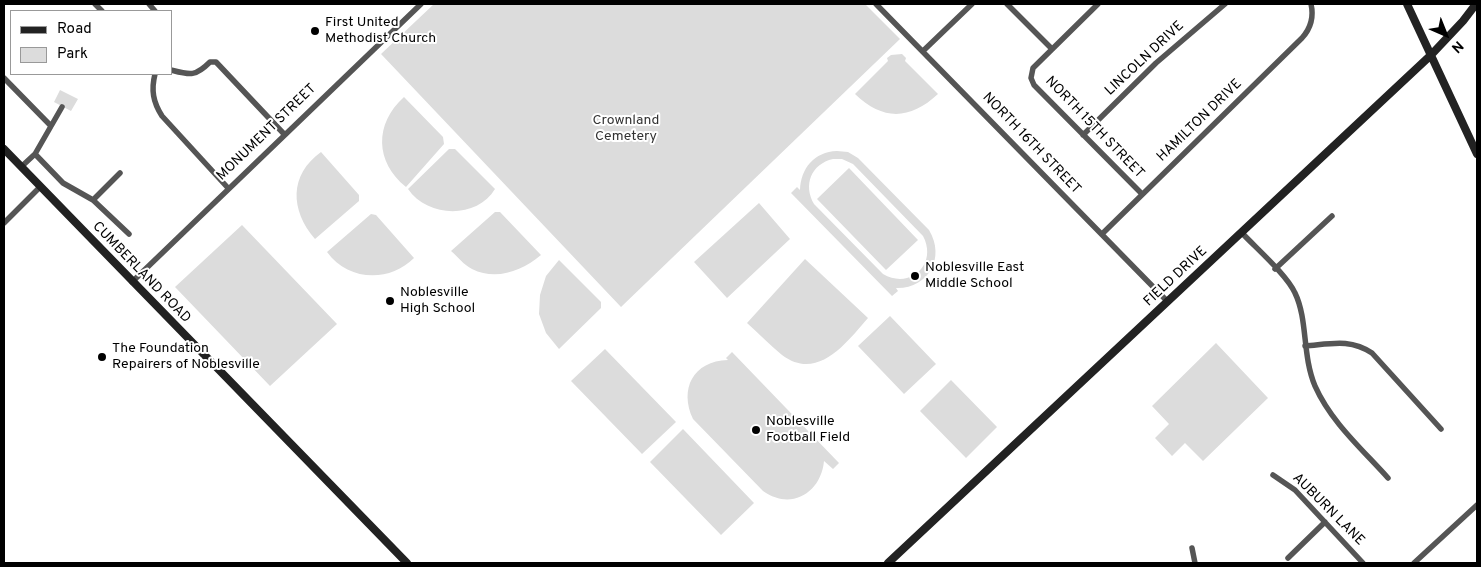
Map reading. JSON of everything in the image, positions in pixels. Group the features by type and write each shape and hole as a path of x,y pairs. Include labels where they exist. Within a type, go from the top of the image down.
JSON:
{"street":[{"name":"MONUMENT STREET","path":"132,282 421,4"},
{"name":"NORTH 16TH STREET","path":"876,4 1168,302"},
{"path":"923,51 972,4"},
{"path":"1008,4 1052,49 1098,4"},
{"name":"LINCOLN DRIVE","path":"1083,135 1163,57 1225,4"},
{"name":"HAMILTON DRIVE","path":"1102,234 1308,32 1312,23 1313,12 1311,4"},
{"path":"1407,4 1477,154"},
{"name":"FIELD DRIVE","path":"888,563 1431,55 1476,4"},
{"name":"NORTH 15TH STREET","path":"1052,49 1033,68 1031,78 1034,85 1142,194"},
{"path":"172,70 191,75 202,70 210,62 216,62 284,134"},
{"path":"155,75 153,96 162,116 228,188"},
{"path":"4,78 51,126"},
{"path":"21,167 35,154 62,107"},
{"name":"CUMBERLAND ROAD","path":"4,149 407,563"},
{"path":"35,154 63,183 93,200 129,234"},
{"path":"93,200 120,173"},
{"path":"4,223 40,187"},
{"path":"1275,269 1332,216"},
{"path":"1242,233 1290,286 1297,299 1301,314 1308,366 1329,412 1388,478"},
{"path":"1305,346 1342,343 1363,347 1372,354 1441,429"},
{"name":"AUBURN LANE","path":"1274,475 1295,490 1363,563"},
{"path":"1414,563 1477,505"},
{"path":"1288,558 1325,522"},
{"path":"1192,548 1195,563"}],"green space":[{"name":"Crownland Cemetery","path":"434,4 865,4 900,39 621,307 381,54"},
{"path":"902,54 906,58 905,61 938,94 928,103 907,113 886,113 865,103 855,94 888,61 887,58 891,55"},
{"path":"60,90 78,99 71,111 54,102"},
{"path":"404,97 443,137 444,144 406,187 388,166 382,143 387,119"},
{"path":"449,149 455,149 495,189 487,199 477,206 465,210 440,210 417,199 408,189"},
{"path":"321,152 359,195 359,201 315,239 301,216 297,205 297,193 298,182 303,171"},
{"path":"829,152 848,152 858,158 929,230 936,251 934,261 931,270 917,283 907,287 896,288 898,291 892,296 791,193 797,187 800,190 803,175 810,163 815,158","holes":["833,159 842,159 853,164 923,236 927,246 927,256 919,272 903,279 883,274 814,204 809,190 809,183 814,170 825,162"]},
{"path":"849,168 918,240 886,270 817,199"},
{"path":"759,203 790,239 727,298 694,262"},
{"path":"495,212 500,212 541,255 517,270 508,273 490,274 472,269 451,251"},
{"path":"371,214 376,215 414,258 393,272 381,275 357,273 346,269 336,262 327,252"},
{"path":"242,225 337,324 270,386 175,287"},
{"path":"805,259 868,318 851,338 831,356 808,364 795,362 782,355 747,323"},
{"path":"559,260 601,302 601,308 559,349 546,333 539,314 540,295 546,276"},
{"path":"890,316 936,364 904,394 858,346"},
{"path":"1216,343 1268,398 1203,461 1185,443 1172,456 1155,438 1169,424 1152,406"},
{"path":"605,349 676,422 642,454 571,381"},
{"path":"732,352 839,463 833,469 824,461 822,472 817,482 803,496 794,499 784,499 774,497 763,491 693,419 688,397 692,379 706,365 728,360 726,358"},
{"path":"951,380 997,427 966,458 920,411"},
{"path":"683,429 754,503 721,535 650,462"}],"place":[{"name":"First United Methodist Church","path":"315,31"},
{"name":"Noblesville East Middle School","path":"915,276"},
{"name":"Noblesville High School","path":"390,301"},
{"name":"The Foundation Repairers of Noblesville","path":"102,357"},
{"name":"Noblesville Football Field","path":"756,430"}]}
